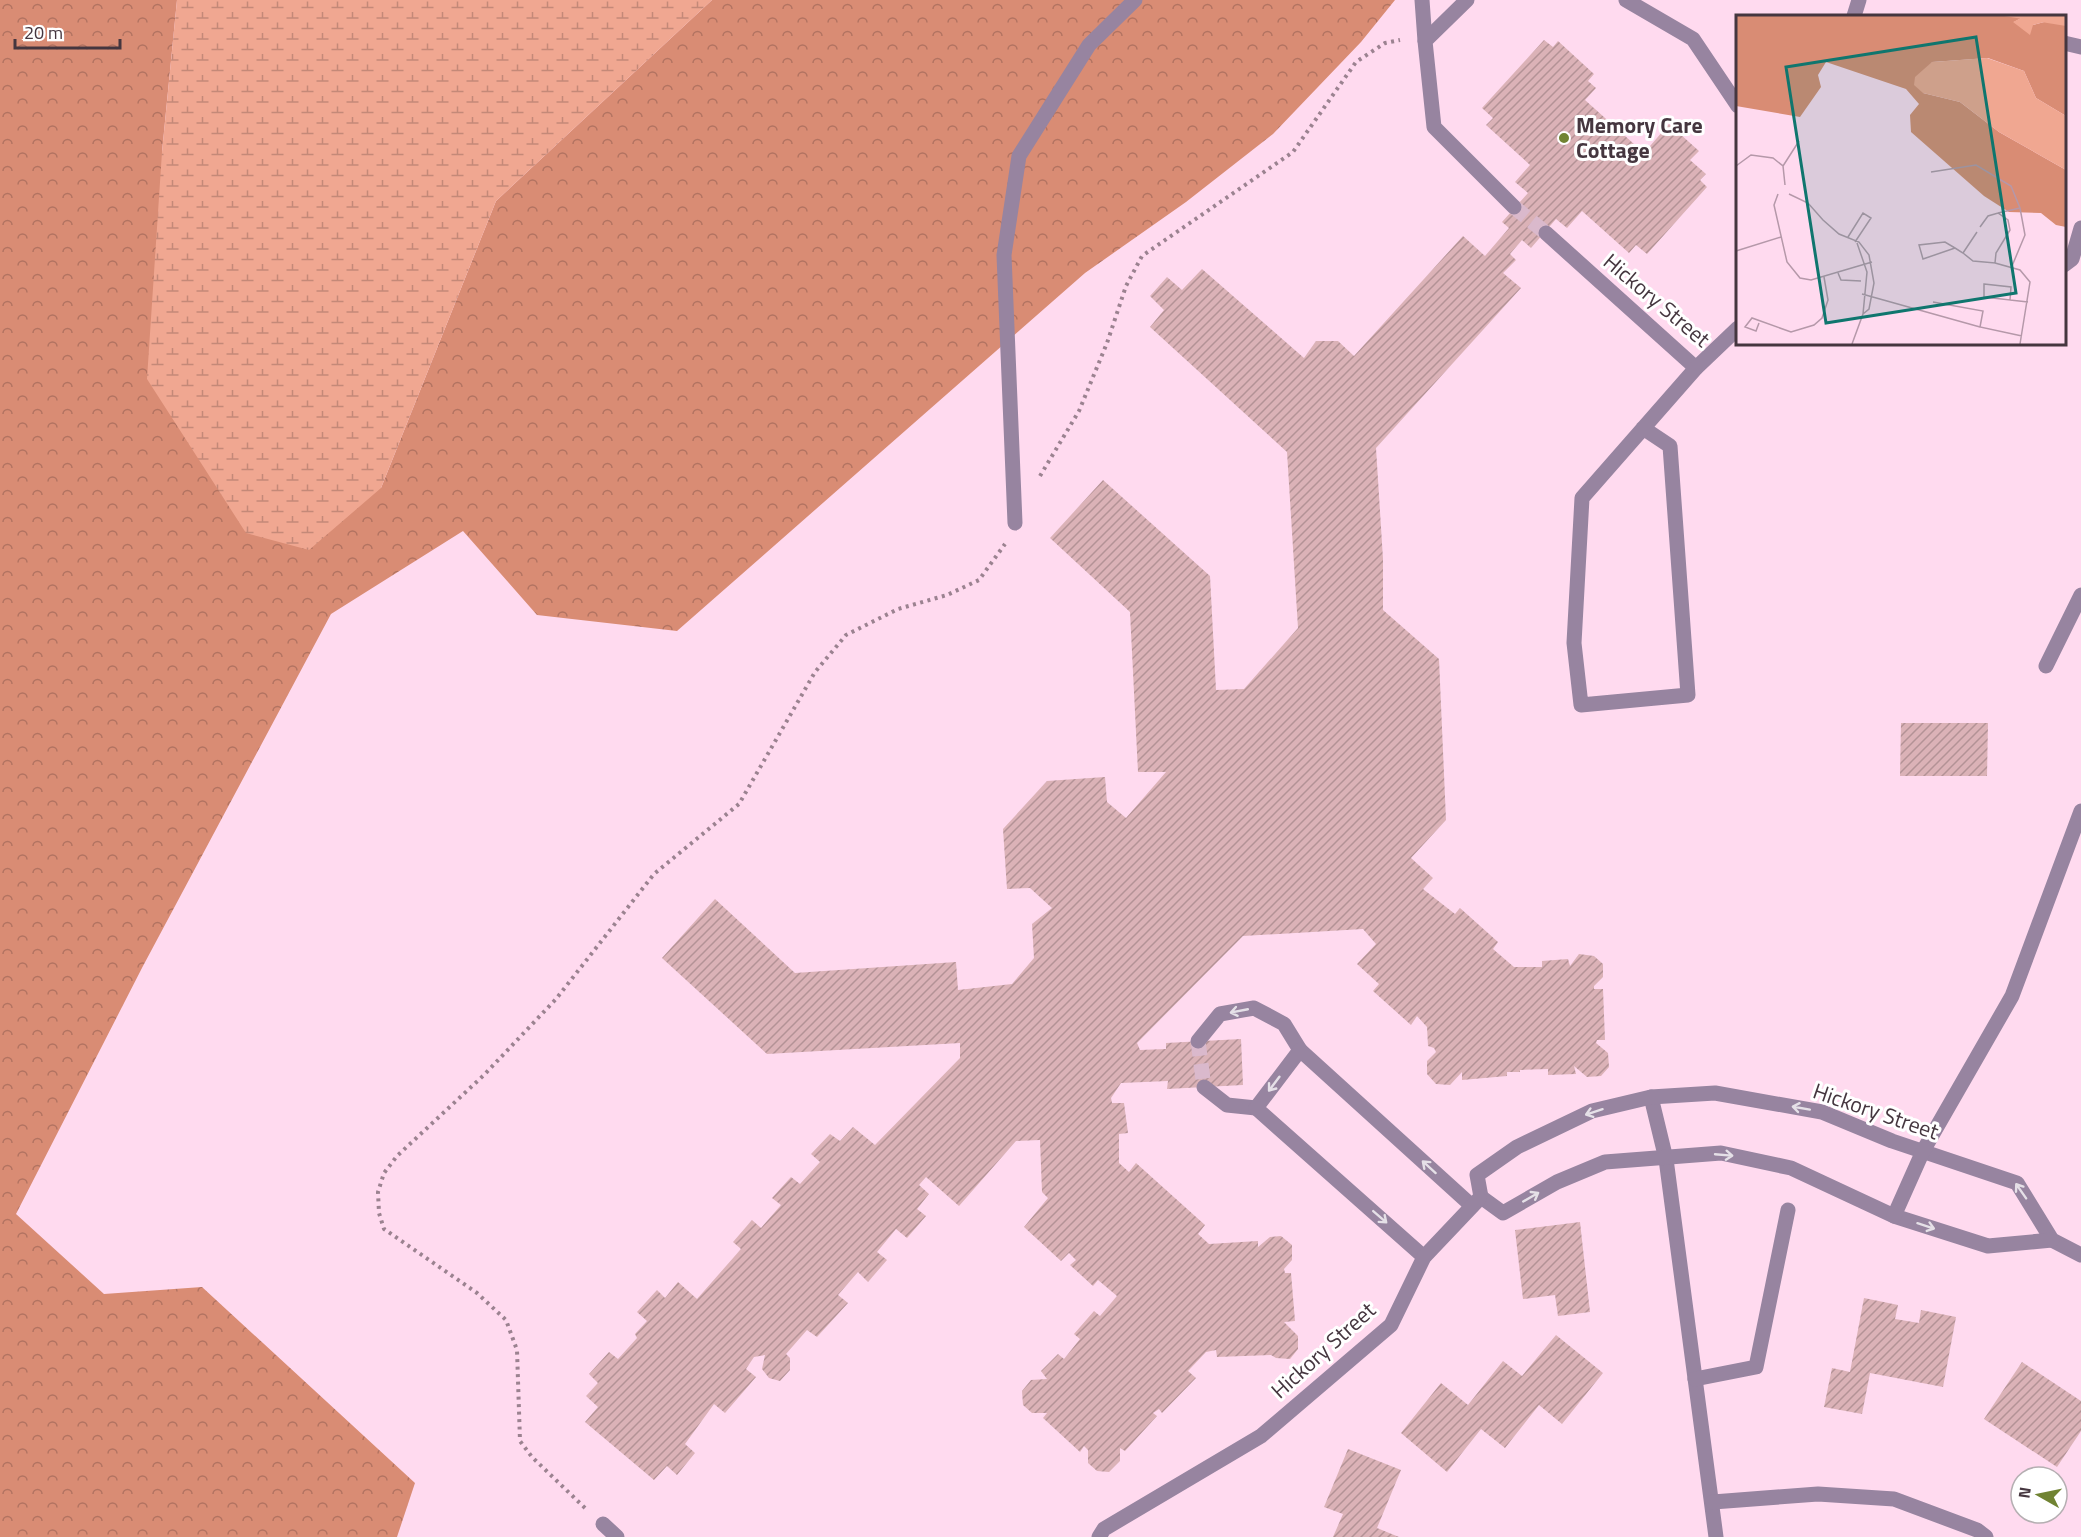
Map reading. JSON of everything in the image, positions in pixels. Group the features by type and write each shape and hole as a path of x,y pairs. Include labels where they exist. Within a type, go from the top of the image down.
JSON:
{"street":[{"path":"1015,523 1004,255 1019,156 1089,45 1135,0"},
{"path":"1422,0 1434,127 1514,207"},
{"path":"1425,41 1467,0"},
{"path":"1626,0 1693,39 1736,104"},
{"path":"1854,15 1859,0"},
{"path":"2066,43 2081,47"},
{"path":"2066,264 2072,259 2081,228"},
{"name":"Hickory Street","path":"1546,233 1696,368 1736,329"},
{"path":"1643,428 1670,446 1688,695 1581,705 1574,643 1582,498 1643,428 1696,368"},
{"path":"2046,666 2081,595"},
{"path":"1894,1216 1923,1151 2012,996 2081,811"},
{"path":"1198,1041 1220,1014 1254,1008 1284,1024 1300,1050 1477,1201 1503,1213 1557,1182 1605,1162 1666,1160 1721,1153 1791,1168 1894,1216 1988,1246 2052,1240"},
{"path":"1257,1108 1300,1050"},
{"path":"1204,1087 1227,1106 1257,1108 1424,1257"},
{"name":"Hickory Street","path":"1099,1537 1104,1529 1261,1436 1390,1325 1424,1257 1477,1201 1477,1175 1516,1147 1592,1111 1651,1097 1715,1093 1822,1112 1923,1151 2017,1183 2052,1240 2081,1256"},
{"path":"1651,1097 1666,1160 1716,1537"},
{"path":"1695,1379 1756,1367 1788,1210"},
{"path":"1713,1502 1818,1494 1894,1499 1977,1530 1986,1537"},
{"path":"603,1524 617,1537"}],"path":[{"path":"1039,477 1079,411 1107,343 1126,286 1142,256 1293,152 1356,62 1385,43 1405,39 1425,41"},
{"path":"603,1524 531,1457 520,1441 517,1350 506,1320 477,1293 384,1229 379,1213 378,1192 384,1173 397,1156 484,1075 556,999 654,874 740,804 815,672 846,635 898,609 947,595 980,580 1000,555 1015,523"}],"green space":[{"path":"0,0 177,0 162,152 381,488 496,201 712,0 1395,0 1361,42 1273,134 1186,202 1085,273 677,631 537,615 463,531 331,614 143,966 16,1214 104,1294 202,1287 415,1483 397,1537 0,1537"},
{"path":"177,0 712,0 496,201 381,488 309,550 246,533 147,379 162,152"}],"building":[{"path":"1544,40 1553,47 1558,41 1594,74 1588,81 1596,88 1585,100 1644,153 1669,124 1699,151 1690,160 1706,174 1700,180 1707,187 1647,254 1636,245 1629,253 1582,211 1567,228 1556,219 1531,248 1522,240 1510,254 1516,260 1503,273 1521,288 1376,448 1383,559 1383,610 1439,659 1446,820 1411,858 1433,878 1423,889 1455,914 1460,908 1498,942 1493,949 1514,967 1542,967 1542,961 1568,959 1570,966 1579,954 1594,956 1603,964 1603,977 1594,989 1603,989 1605,1040 1597,1040 1596,1043 1608,1053 1609,1067 1601,1076 1587,1077 1574,1066 1576,1074 1548,1075 1548,1069 1520,1070 1520,1072 1507,1072 1507,1076 1462,1080 1462,1072 1450,1085 1436,1084 1427,1074 1427,1061 1436,1052 1434,1048 1428,1046 1427,1027 1417,1016 1411,1025 1373,991 1379,984 1357,964 1376,944 1363,929 1243,936 1137,1043 1140,1050 1166,1049 1166,1043 1241,1039 1243,1085 1167,1089 1168,1081 1121,1083 1111,1098 1112,1103 1124,1103 1128,1133 1119,1134 1119,1163 1129,1172 1136,1163 1205,1225 1198,1234 1209,1244 1258,1241 1258,1247 1270,1237 1281,1236 1292,1245 1292,1260 1284,1269 1285,1273 1291,1273 1295,1321 1284,1322 1298,1336 1298,1349 1290,1359 1276,1358 1271,1355 1217,1357 1216,1350 1206,1352 1188,1371 1196,1378 1162,1413 1159,1409 1153,1413 1157,1416 1125,1451 1120,1448 1120,1461 1109,1472 1097,1471 1088,1463 1088,1450 1084,1446 1080,1452 1043,1418 1047,1413 1032,1413 1023,1405 1022,1391 1031,1380 1047,1379 1041,1371 1058,1354 1064,1359 1080,1339 1074,1334 1094,1311 1100,1316 1117,1296 1098,1280 1093,1286 1070,1265 1076,1260 1069,1253 1061,1261 1024,1227 1048,1198 1042,1192 1040,1140 1016,1141 959,1206 926,1177 919,1185 929,1194 917,1209 926,1216 907,1238 896,1229 877,1252 887,1260 868,1282 858,1272 838,1295 848,1303 817,1337 807,1330 786,1354 790,1358 790,1370 780,1381 769,1378 762,1369 765,1355 754,1357 746,1369 756,1377 725,1413 714,1404 685,1444 695,1453 677,1475 667,1466 654,1480 585,1422 598,1407 586,1396 598,1383 589,1374 609,1352 618,1359 637,1338 635,1334 647,1321 637,1312 657,1290 665,1298 678,1282 697,1299 741,1249 733,1242 752,1220 761,1228 781,1205 772,1198 791,1177 800,1184 820,1162 811,1154 830,1134 840,1141 853,1127 875,1145 960,1058 960,1043 767,1054 662,958 715,899 795,973 956,962 958,990 1012,984 1034,958 1032,924 1052,908 1030,888 1007,889 1003,829 1047,781 1105,777 1107,802 1126,818 1166,772 1138,772 1130,612 1050,538 1103,480 1210,576 1216,690 1244,689 1298,628 1287,452 1150,327 1164,310 1150,296 1167,277 1182,290 1202,269 1304,358 1316,341 1338,341 1354,356 1463,236 1485,256 1509,228 1502,222 1528,193 1515,182 1530,165 1486,125 1493,118 1482,108"},
{"path":"1901,723 1988,723 1987,776 1900,776"},
{"path":"1580,1222 1590,1312 1558,1316 1555,1295 1523,1299 1515,1230"},
{"path":"1864,1298 1898,1305 1895,1319 1919,1323 1921,1310 1956,1317 1943,1387 1870,1373 1862,1414 1824,1407 1832,1368 1850,1372"},
{"path":"1556,1335 1603,1373 1562,1424 1539,1405 1505,1448 1481,1429 1447,1472 1401,1433 1441,1383 1468,1405 1503,1361 1522,1376"},
{"path":"2022,1362 2081,1401 2081,1431 2058,1465 2054,1465 1984,1419"},
{"path":"1348,1449 1401,1470 1377,1528 1399,1537 1333,1537 1343,1514 1324,1507"}],"tunnel":[{"path":"1514,207 1546,233"},
{"path":"1198,1041 1204,1087"}],"place":[{"name":"Memory Care Cottage","path":"1564,138"}]}
